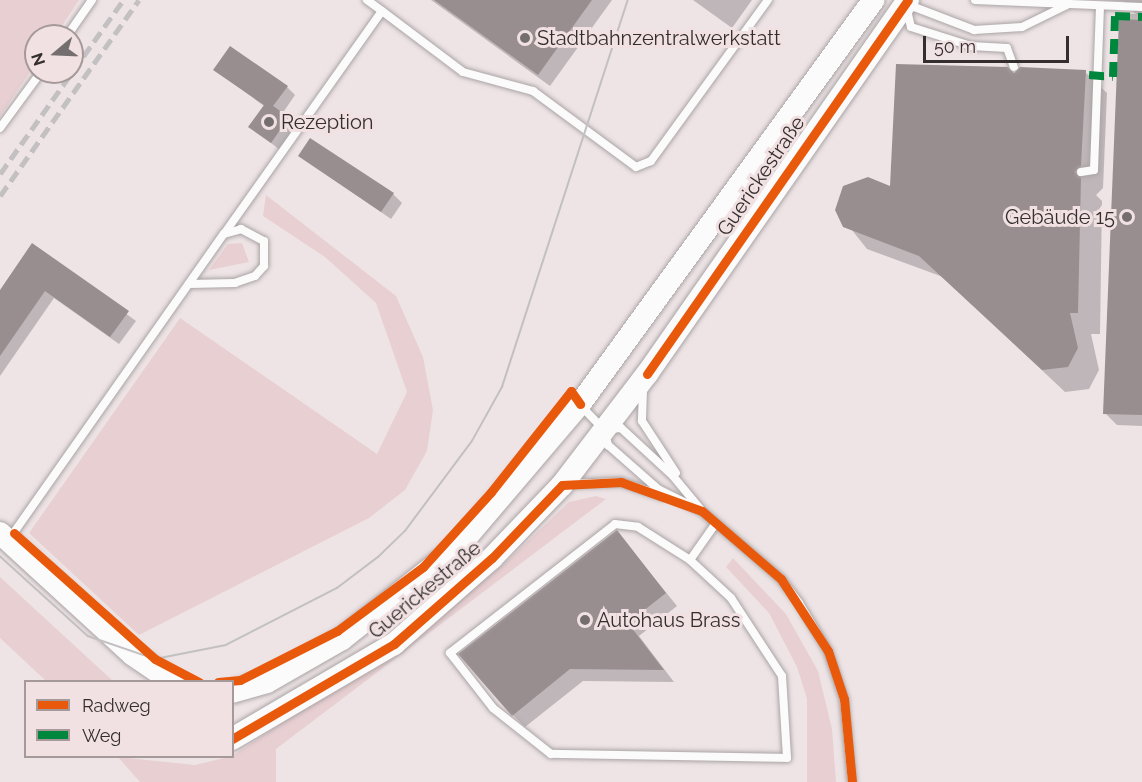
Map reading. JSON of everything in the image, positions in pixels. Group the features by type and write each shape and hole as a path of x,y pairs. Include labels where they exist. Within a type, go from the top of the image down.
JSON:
{"main road":[{"name":"Guerickestraße","path":"234,691 267,682 342,639 436,570 580,404 873,0"},
{"name":"Guerickestraße","path":"234,738 394,645 492,558 562,485 647,374 906,1"},
{"path":"4,537 133,656 171,680"},
{"path":"133,656 141,680"}],"lane":[{"path":"75,24 92,0"},
{"path":"367,0 463,72 533,91 636,167 651,161 768,0"},
{"path":"975,0 1142,7"},
{"path":"906,1 974,30 1022,27 1067,5"},
{"path":"906,1 911,27 971,46 1007,48 1014,67"},
{"path":"1081,172 1094,170 1100,6"},
{"path":"4,537 189,284 382,11"},
{"path":"0,128 32,84"},
{"path":"189,284 244,281 264,266 264,241 255,232 241,229 224,234"},
{"path":"647,374 642,421 702,511"},
{"path":"580,404 604,430 608,445 658,489 702,511"},
{"path":"604,430 621,428 673,476 702,511 781,579 828,651 844,699 852,782"},
{"path":"562,485 621,482 702,511"},
{"path":"690,560 716,523"},
{"path":"615,524 638,527 690,560 731,598 782,676 787,758 551,754 493,708 450,653 615,524"}],"shaded area":[{"path":"0,0 79,0 63,24 24,24 24,81 0,116"},
{"path":"266,195 396,296 423,357 433,410 427,451 405,490 369,518 139,635 29,533 180,318 377,454 407,392 376,303 325,257 263,216"},
{"path":"242,243 249,262 209,270 228,244"},
{"path":"596,496 606,499 276,749 276,782 140,782 119,758 195,765 224,758 234,758 234,755 410,639 503,565 569,502"},
{"path":"733,558 786,614 818,671 832,729 836,782 807,782 807,699 797,667 769,613 726,567"},
{"path":"0,577 112,680 45,680 0,638"}],"building":[{"name":"Stadtbahnzentralwerkstatt","path":"434,0 592,0 538,75"},
{"name":"Gebäude 15","path":"1119,19 1142,20 1142,415 1103,414"},
{"path":"230,46 288,86 273,106 289,117 271,143 248,127 264,105 213,70"},
{"path":"896,64 1008,67 1014,73 1020,67 1086,70 1081,166 1075,172 1081,178 1078,313 1070,313 1078,348 1068,367 1042,370 919,256 843,227 835,210 843,186 868,177 890,186"},
{"path":"310,138 394,193 381,212 298,156"},
{"path":"32,243 129,311 110,337 45,291 0,356 0,290"},
{"path":"617,530 666,593 628,623 664,670 570,669 512,716 458,654"}],"tram line":[{"path":"0,556 88,636 155,659 226,645 337,588 378,557 405,531 472,441 502,387 628,0"}],"railway":[{"path":"0,174 123,0"},
{"path":"0,196 139,0"}],"marked path":[{"path":"1089,75 1113,77 1115,16 1142,17"}],"cycle path":[{"path":"647,374 908,0"},
{"path":"234,681 240,680 337,631 423,567 491,492 571,391 580,404"},
{"path":"234,738 394,644 492,558 562,485 621,482 702,511 781,579 828,651 844,699 852,782"},
{"path":"14,533 155,659 195,680"}],"place":[{"name":"Stadtbahnzentralwerkstatt","path":"525,38"},
{"name":"Rezeption","path":"269,122"},
{"name":"Gebäude 15","path":"1127,217"},
{"name":"Autohaus Brass","path":"585,620"}]}
